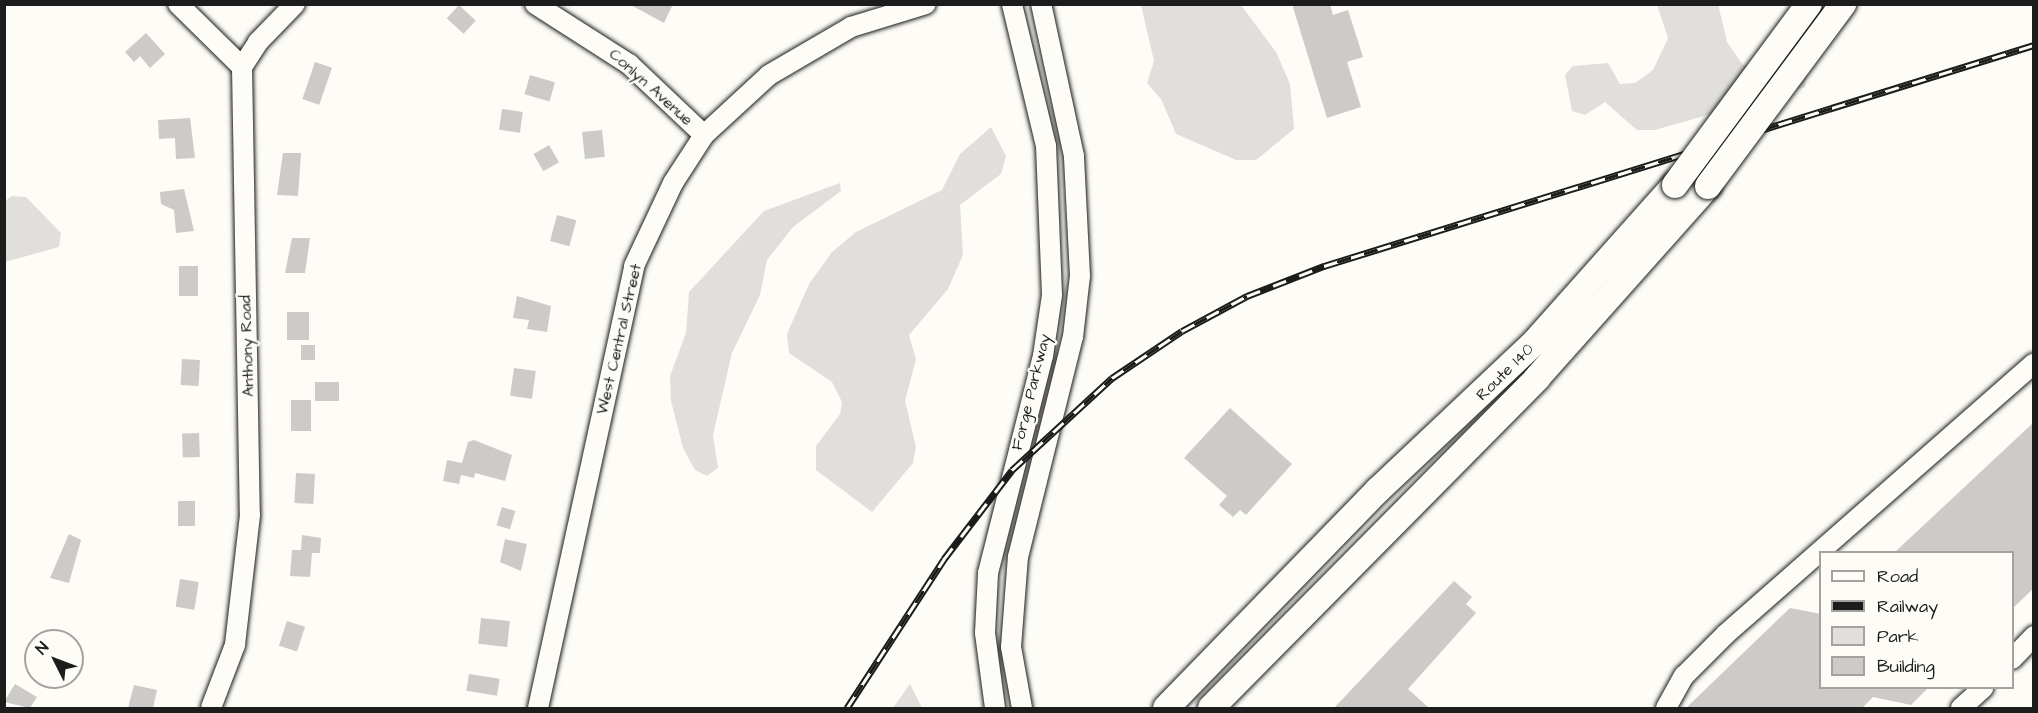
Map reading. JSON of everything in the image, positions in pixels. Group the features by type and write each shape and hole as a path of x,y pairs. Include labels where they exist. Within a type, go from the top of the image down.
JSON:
{"main road":[{"name":"Route 140","path":"1166,708 1378,490 1534,343 1676,185 1809,4"},
{"name":"Route 140","path":"1211,708 1538,378 1708,186 1844,4"}],"street":[{"path":"178,4 242,67 258,42 295,4"},
{"name":"Conlyn Avenue","path":"535,4 629,64 704,135"},
{"name":"West Central Street","path":"538,708 634,266 667,193 704,135 736,101 809,48 851,27 926,4"},
{"name":"Forge Parkway","path":"994,708 985,633 988,573 1043,356 1052,285 1046,146 1012,4"},
{"name":"Forge Parkway","path":"1022,708 1011,647 1018,557 1073,337 1080,276 1074,156 1041,4"},
{"name":"Anthony Road","path":"211,708 235,645 250,515 242,67"},
{"path":"1820,551 2034,363"},
{"path":"1666,708 1684,676 1726,634 1819,552"},
{"path":"2014,658 2034,636"},
{"path":"1960,708 1981,689"}],"green space":[{"path":"1718,4 1727,42 1743,65 1796,63 1807,71 1805,87 1655,130 1637,130 1605,102 1585,115 1572,111 1565,75 1573,66 1608,63 1620,84 1635,83 1653,70 1668,38 1657,5"},
{"path":"1141,5 1241,5 1276,52 1290,84 1294,129 1256,160 1236,160 1176,134 1161,99 1147,83 1154,61"},
{"path":"991,127 1006,156 1001,174 960,205 963,255 948,289 909,335 916,359 905,401 916,447 913,463 872,512 816,470 816,446 840,414 842,402 832,382 789,353 787,334 809,284 832,252 856,232 942,190 960,154"},
{"path":"840,183 841,191 793,227 767,260 760,295 732,353 713,435 718,468 707,476 695,470 683,448 671,401 670,376 686,333 689,292 764,211"},
{"path":"12,196 26,197 61,233 59,247 5,262 5,201"},
{"path":"910,684 922,708 893,708"}],"building":[{"path":"629,4 673,4 664,23"},
{"path":"1292,4 1330,4 1333,15 1348,10 1363,57 1347,62 1361,107 1327,118"},
{"path":"459,5 476,21 464,34 447,18"},
{"path":"146,33 165,54 150,68 140,56 134,62 125,52"},
{"path":"315,62 332,68 319,105 302,99"},
{"path":"530,75 555,82 549,101 524,94"},
{"path":"502,109 523,112 520,133 499,130"},
{"path":"190,118 195,158 176,159 175,138 159,139 158,120"},
{"path":"602,130 605,157 585,159 582,132"},
{"path":"549,145 559,162 543,171 533,154"},
{"path":"283,153 301,153 298,196 277,195"},
{"path":"184,189 194,231 176,233 174,210 161,204 160,192"},
{"path":"557,215 576,220 569,246 550,241"},
{"path":"292,238 310,238 305,273 285,273"},
{"path":"179,266 198,266 198,296 179,296"},
{"path":"517,296 551,306 547,332 527,329 529,320 513,318"},
{"path":"287,312 309,312 309,340 287,340"},
{"path":"301,345 315,345 315,360 301,360"},
{"path":"182,359 200,360 199,386 181,385"},
{"path":"514,368 536,371 532,399 510,396"},
{"path":"315,382 339,382 339,401 315,401"},
{"path":"291,400 311,400 311,431 291,431"},
{"path":"1230,408 1292,464 1246,515 1240,510 1233,517 1219,505 1227,496 1184,458"},
{"path":"2034,422 2034,588 2014,607 2014,551 1896,551"},
{"path":"199,433 200,457 183,458 182,434"},
{"path":"474,440 512,455 505,481 475,473 474,478 461,475 459,484 443,481 447,460 462,463 468,442"},
{"path":"296,473 315,474 313,504 294,503"},
{"path":"178,501 195,501 195,526 178,526"},
{"path":"502,507 515,511 510,529 496,525"},
{"path":"69,534 81,540 69,583 50,578"},
{"path":"302,535 321,538 320,553 312,553 310,577 290,576 292,550 301,550"},
{"path":"505,539 527,544 521,571 500,562"},
{"path":"180,579 199,582 194,610 176,607"},
{"path":"1454,581 1472,597 1466,604 1476,613 1408,689 1429,708 1334,708"},
{"path":"1790,608 1819,614 1819,689 1927,689 1911,705 1873,697 1862,708 1686,708"},
{"path":"481,618 510,621 507,647 478,644"},
{"path":"287,621 305,627 297,652 279,646"},
{"path":"469,674 500,679 497,696 466,691"},
{"path":"15,684 37,697 30,708 4,702"},
{"path":"134,685 157,690 153,708 128,708"}],"railway":[{"path":"847,708 944,559 1012,470 1112,378 1182,331 1247,296 1324,266 2034,45"}]}
